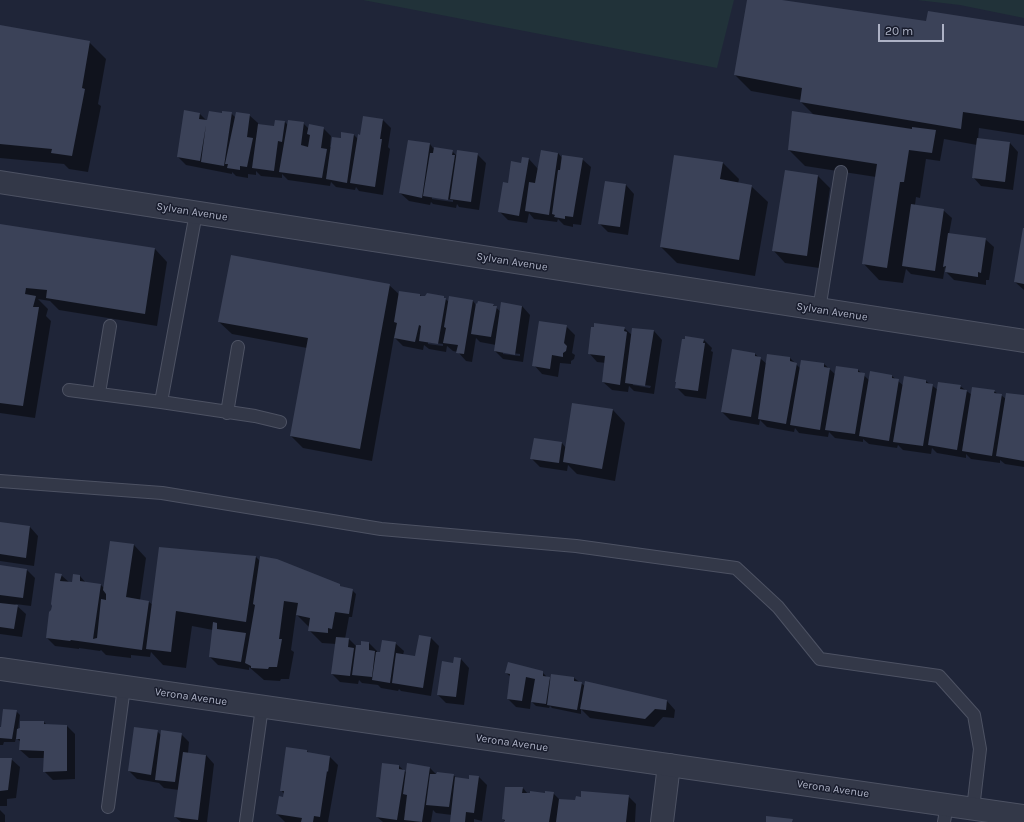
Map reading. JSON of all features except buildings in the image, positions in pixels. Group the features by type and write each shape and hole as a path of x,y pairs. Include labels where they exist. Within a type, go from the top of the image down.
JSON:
{"street":[{"name":"Sylvan Avenue","path":"0,182 1024,341"},
{"name":"Verona Avenue","path":"0,669 669,765 946,814 1024,816"},
{"path":"662,822 669,765"}],"lane":[{"path":"819,310 841,172"},
{"path":"161,402 196,213"},
{"path":"99,393 110,326"},
{"path":"228,413 238,347"},
{"path":"69,390 255,416 280,422"},
{"path":"0,481 162,493 381,529 576,546 736,568 778,607 820,659 939,676 974,715 980,749 983,814"},
{"path":"108,807 124,687"},
{"path":"246,822 262,707"}],"shaded area":[{"path":"363,0 734,0 717,68"},
{"path":"917,0 1024,0 1024,18 960,5"}]}
